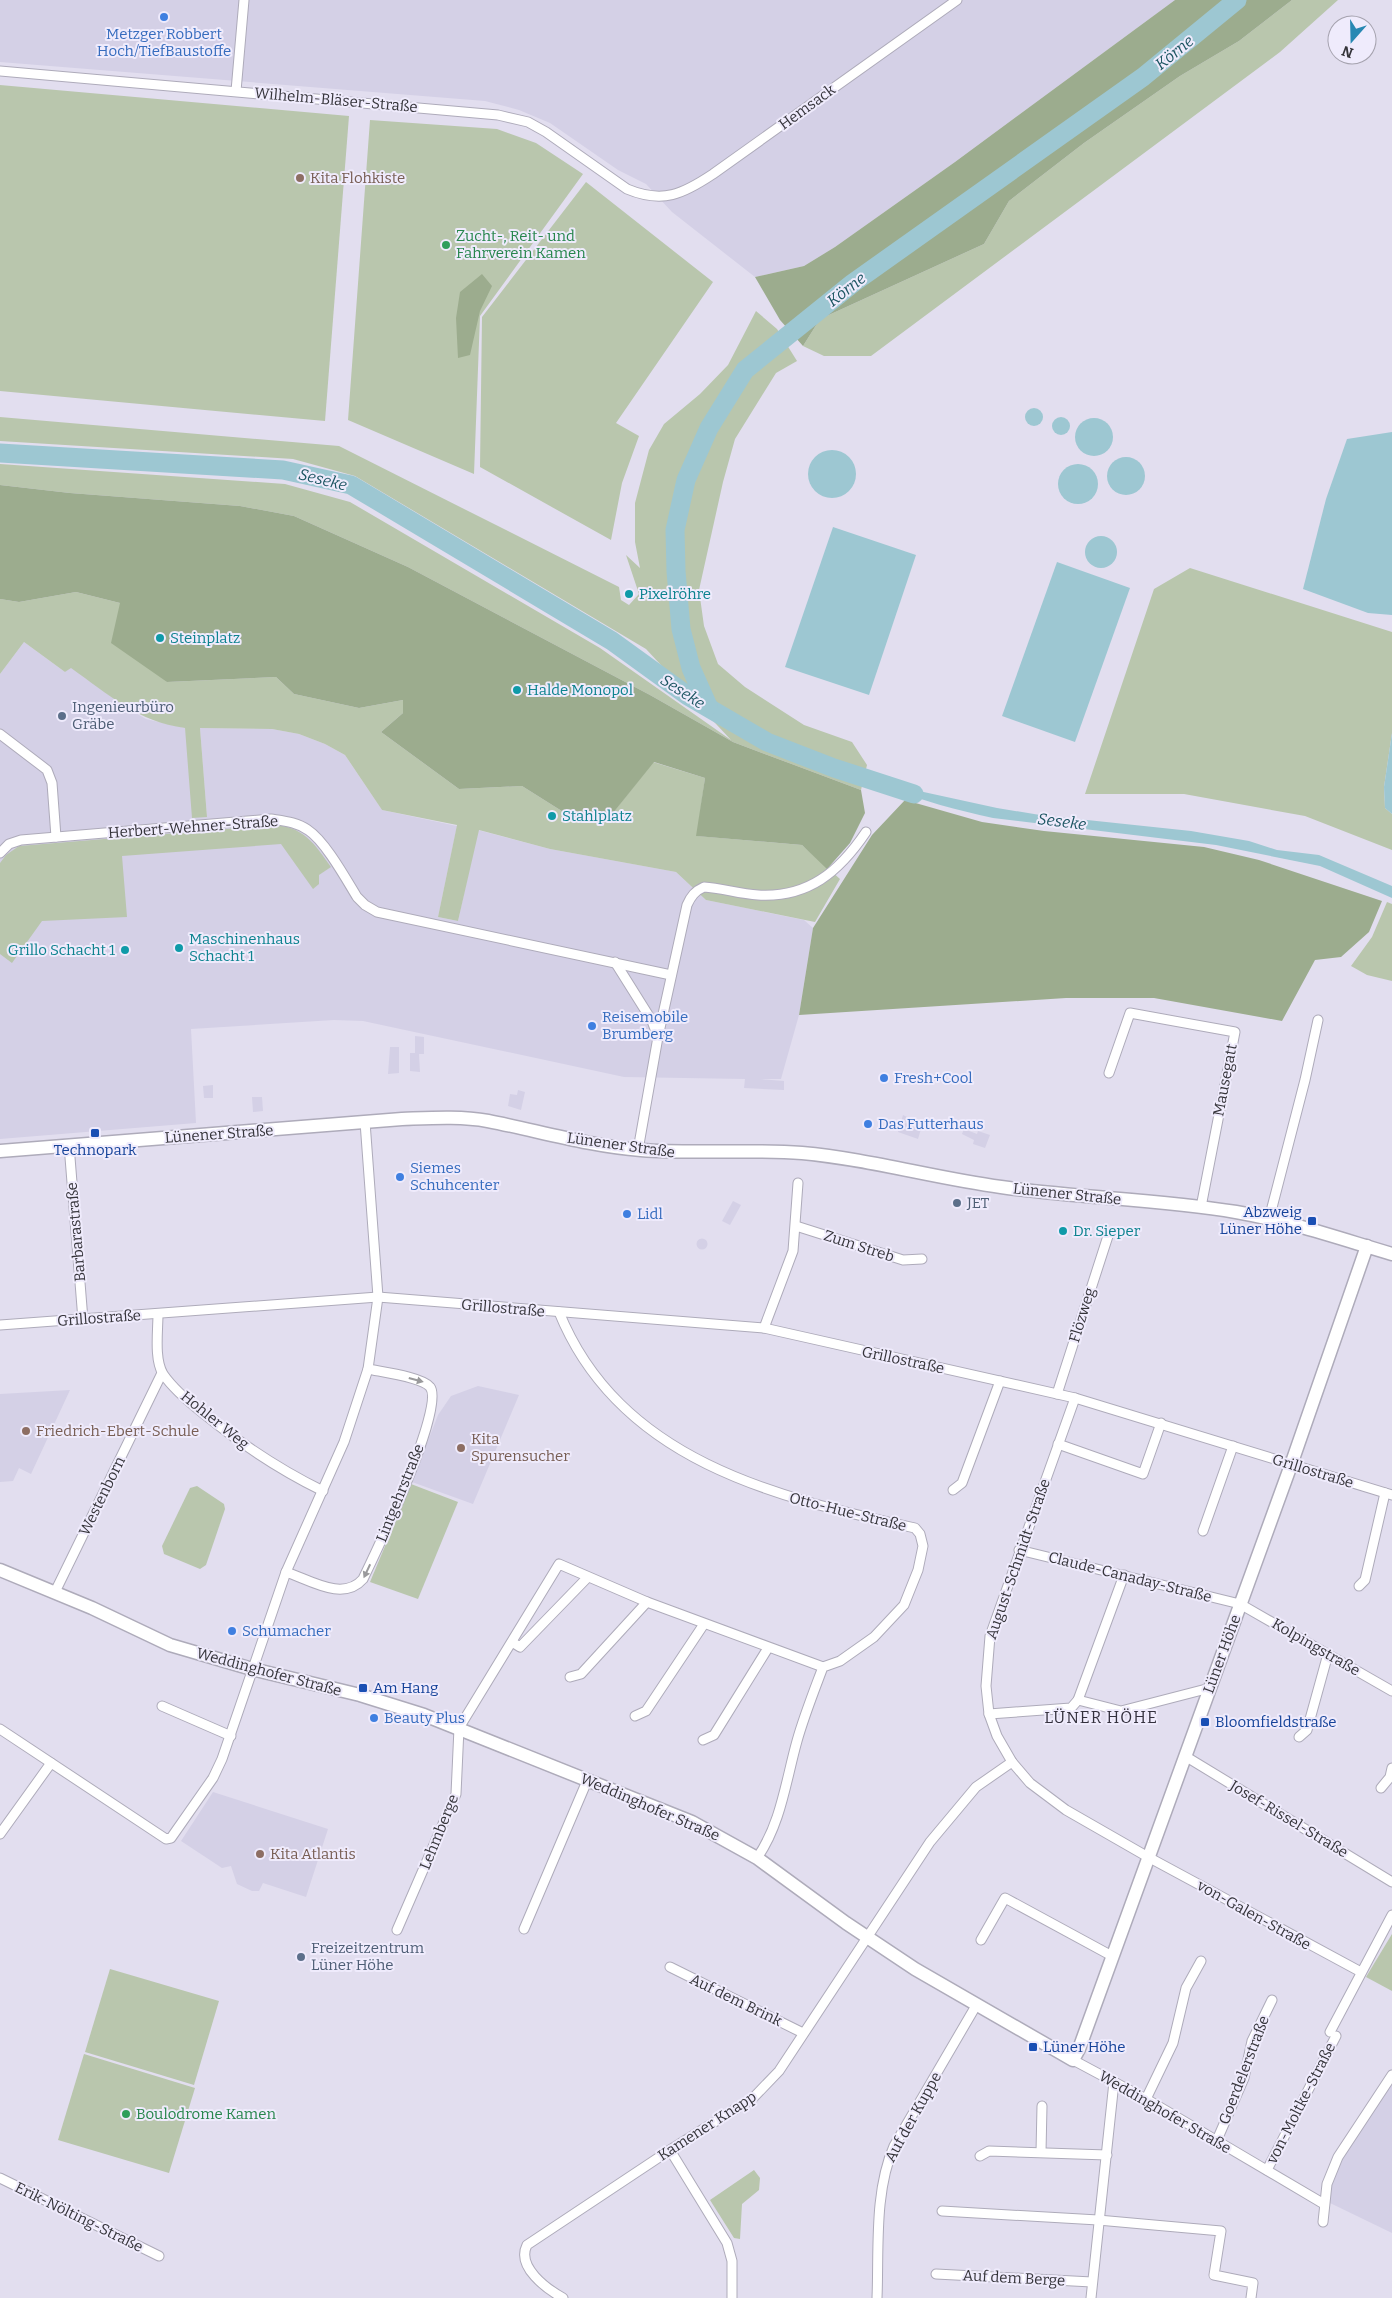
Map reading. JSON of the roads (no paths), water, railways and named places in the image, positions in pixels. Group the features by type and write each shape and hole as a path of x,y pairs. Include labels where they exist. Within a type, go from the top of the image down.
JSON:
{"street":[{"path":"236,91 244,0"},
{"name":"Hemsack","path":"650,196 663,197 687,191 957,0"},
{"name":"Wilhelm-Bläser-Straße","path":"0,71 476,112 517,119 546,132 627,189 650,196"},
{"path":"0,734 47,770 52,783 56,837"},
{"name":"Herbert-Wehner-Straße","path":"0,853 14,841 271,820 287,821 304,827 316,836 357,897 365,905 377,912 671,975"},
{"path":"638,1150 671,975 687,905 697,890 704,887 756,895 775,895 817,883 830,875 852,853 866,832"},
{"path":"615,962 652,1021 658,1037"},
{"name":"Mausegatt","path":"1109,1073 1130,1013 1235,1032 1201,1207"},
{"path":"1269,1219 1303,1089 1318,1020"},
{"name":"Lünener Straße","path":"0,1151 365,1122 434,1118 478,1120 591,1144 638,1150 682,1153 803,1154 856,1161 941,1178 1030,1192 1201,1207 1269,1219 1392,1254"},
{"path":"0,1729 166,1839 171,1838 213,1778 231,1736 286,1572 344,1442 368,1369 378,1297 365,1122"},
{"name":"Barbarastraße","path":"69,1145 83,1320"},
{"path":"764,1328 792,1251 796,1226 798,1184"},
{"name":"Zum Streb","path":"796,1226 903,1260 922,1259"},
{"name":"Flözweg","path":"1057,1394 1108,1236"},
{"name":"Lüner Höhe","path":"1073,2060 1079,2049 1291,1465 1367,1246"},
{"name":"Grillostraße","path":"0,1325 378,1297 764,1328 1075,1398 1389,1494"},
{"name":"Otto-Hue-Straße","path":"560,1312 571,1342 618,1403 658,1435 699,1461 743,1481 786,1497 915,1528 920,1534 923,1546 918,1570 904,1605 874,1636 840,1661 823,1667"},
{"path":"158,1314 158,1355 162,1373"},
{"name":"Lintgehrstraße","path":"286,1572 334,1589 348,1590 359,1584 403,1493 430,1415 434,1394 431,1388 422,1381 368,1369"},
{"name":"Hohler Weg","path":"162,1373 186,1399 216,1423 291,1475 323,1491"},
{"name":"Westenborn","path":"55,1592 162,1373"},
{"path":"953,1490 962,1484 1000,1381"},
{"name":"August-Schmidt-Straße","path":"1075,1398 1019,1550 990,1636 986,1686 989,1714 1012,1762 1030,1783 1066,1810 1148,1857"},
{"path":"1058,1444 1143,1474 1161,1423"},
{"path":"1203,1531 1234,1446"},
{"path":"1359,1586 1365,1580 1389,1494"},
{"name":"Claude-Canaday-Straße","path":"1019,1550 1240,1604"},
{"path":"459,1728 512,1642 550,1575 559,1564 587,1578 647,1602 823,1667 798,1740 773,1828 766,1846 757,1858"},
{"name":"Weddinghofer Straße","path":"0,1570 55,1592 170,1645 252,1669 360,1695 459,1728 692,1822 757,1858 915,1969 1073,2060 1146,2099 1324,2204"},
{"path":"989,1714 1071,1708 1078,1700 1124,1575"},
{"path":"512,1642 520,1647 587,1578"},
{"path":"570,1677 581,1674 647,1602"},
{"name":"Kolpingstraße","path":"1240,1604 1392,1691"},
{"path":"634,1716 646,1711 704,1624"},
{"path":"703,1740 714,1736 768,1648"},
{"path":"1300,1737 1306,1730 1328,1654"},
{"path":"1078,1700 1121,1711 1210,1688"},
{"path":"162,1706 231,1736"},
{"name":"Lehmberge","path":"398,1930 456,1794 459,1728"},
{"name":"Josef-Rissel-Straße","path":"1185,1756 1392,1882"},
{"name":"Kamener Knapp","path":"563,2298 536,2277 526,2263 524,2250 531,2241 753,2098 779,2071 936,1835 976,1787 1012,1762"},
{"path":"0,1834 51,1763"},
{"path":"1381,1788 1390,1776 1392,1768"},
{"path":"524,1930 587,1781"},
{"name":"von-Galen-Straße","path":"1148,1857 1361,1972"},
{"path":"981,1940 1005,1898 1112,1956"},
{"path":"1361,1972 1392,1915"},
{"path":"1146,2099 1173,2043 1186,1988 1201,1961"},
{"name":"Auf dem Brink","path":"670,1967 803,2033"},
{"name":"von-Moltke-Straße","path":"1267,2170 1361,1972"},
{"name":"Goerdelerstraße","path":"1216,2140 1244,2078 1252,2041 1272,2000"},
{"name":"Auf der Kuppe","path":"877,2298 881,2205 886,2164 894,2146 976,2004"},
{"path":"1323,2222 1327,2184 1338,2157 1392,2075"},
{"path":"1091,2298 1114,2082"},
{"path":"1041,2152 1042,2106"},
{"path":"670,2150 727,2243 732,2261 732,2298"},
{"path":"980,2156 989,2151 1107,2154"},
{"name":"Erik-Nölting-Straße","path":"0,2178 159,2256"},
{"path":"942,2211 1098,2220 1222,2231 1214,2275 1253,2283 1251,2298"},
{"name":"Auf dem Berge","path":"936,2274 1092,2282"}],"water":[{"path":"1034,408 1040,411 1043,417 1040,423 1034,426 1028,423 1025,417 1028,411"},
{"path":"1061,417 1067,420 1070,426 1067,432 1061,435 1055,432 1052,426 1055,420"},
{"path":"1094,418 1108,423 1113,437 1108,451 1094,456 1080,451 1075,437 1080,423"},
{"path":"1392,432 1392,615 1368,613 1303,589 1326,499 1347,439"},
{"path":"827,450 837,450 846,454 852,460 855,465 855,483 846,494 837,498 827,498 818,494 812,488 808,479 808,469 812,460 818,454"},
{"path":"1126,457 1140,462 1145,476 1140,490 1126,495 1112,490 1107,476 1112,462"},
{"path":"1078,464 1092,470 1098,484 1092,498 1078,504 1064,498 1058,484 1064,470"},
{"path":"833,527 916,555 869,695 785,667"},
{"path":"1101,536 1112,541 1117,552 1112,563 1101,568 1090,563 1085,552 1090,541"},
{"path":"1057,562 1130,588 1075,742 1002,716"},
{"path":"1392,733 1392,814 1385,808 1384,787"},
{"path":"891,779 919,791 997,808 1040,815 1191,831 1249,841 1277,850 1319,855 1392,886 1392,898 1320,866 1216,845 993,818 927,801 889,788"}],"waterway":[{"name":"Körne","path":"708,706 691,668 681,629 675,530 686,480 709,428 745,370 853,283 1143,77 1237,0"},
{"name":"Seseke","path":"0,453 283,470 351,485 612,641 688,696 767,742 834,768 914,794"}],"place":[{"name":"Metzger Robbert Hoch/TiefBaustoffe","path":"164,17"},
{"name":"Kita Flohkiste","path":"300,178"},
{"name":"Zucht-, Reit- und Fahrverein Kamen","path":"446,245"},
{"name":"Pixelröhre","path":"629,594"},
{"name":"Steinplatz","path":"160,638"},
{"name":"Halde Monopol","path":"517,690"},
{"name":"Ingenieurbüro Gräbe","path":"62,716"},
{"name":"Stahlplatz","path":"552,816"},
{"name":"Maschinenhaus Schacht 1","path":"179,948"},
{"name":"Grillo Schacht 1","path":"125,950"},
{"name":"Reisemobile Brumberg","path":"592,1026"},
{"name":"Fresh+Cool","path":"884,1078"},
{"name":"Das Futterhaus","path":"868,1124"},
{"name":"Technopark","path":"95,1133"},
{"name":"Siemes Schuhcenter","path":"400,1177"},
{"name":"JET","path":"957,1203"},
{"name":"Lidl","path":"627,1214"},
{"name":"Abzweig Lüner Höhe","path":"1312,1221"},
{"name":"Dr. Sieper","path":"1063,1231"},
{"name":"Friedrich-Ebert-Schule","path":"26,1431"},
{"name":"Kita Spurensucher","path":"461,1448"},
{"name":"Schumacher","path":"232,1631"},
{"name":"Am Hang","path":"363,1688"},
{"name":"Beauty Plus","path":"374,1718"},
{"name":"Bloomfieldstraße","path":"1205,1722"},
{"name":"Kita Atlantis","path":"260,1854"},
{"name":"Freizeitzentrum Lüner Höhe","path":"301,1957"},
{"name":"Lüner Höhe","path":"1033,2047"},
{"name":"Boulodrome Kamen","path":"126,2114"}],"district":[{"name":"LÜNER HÖHE","path":"1101,1717"}]}
